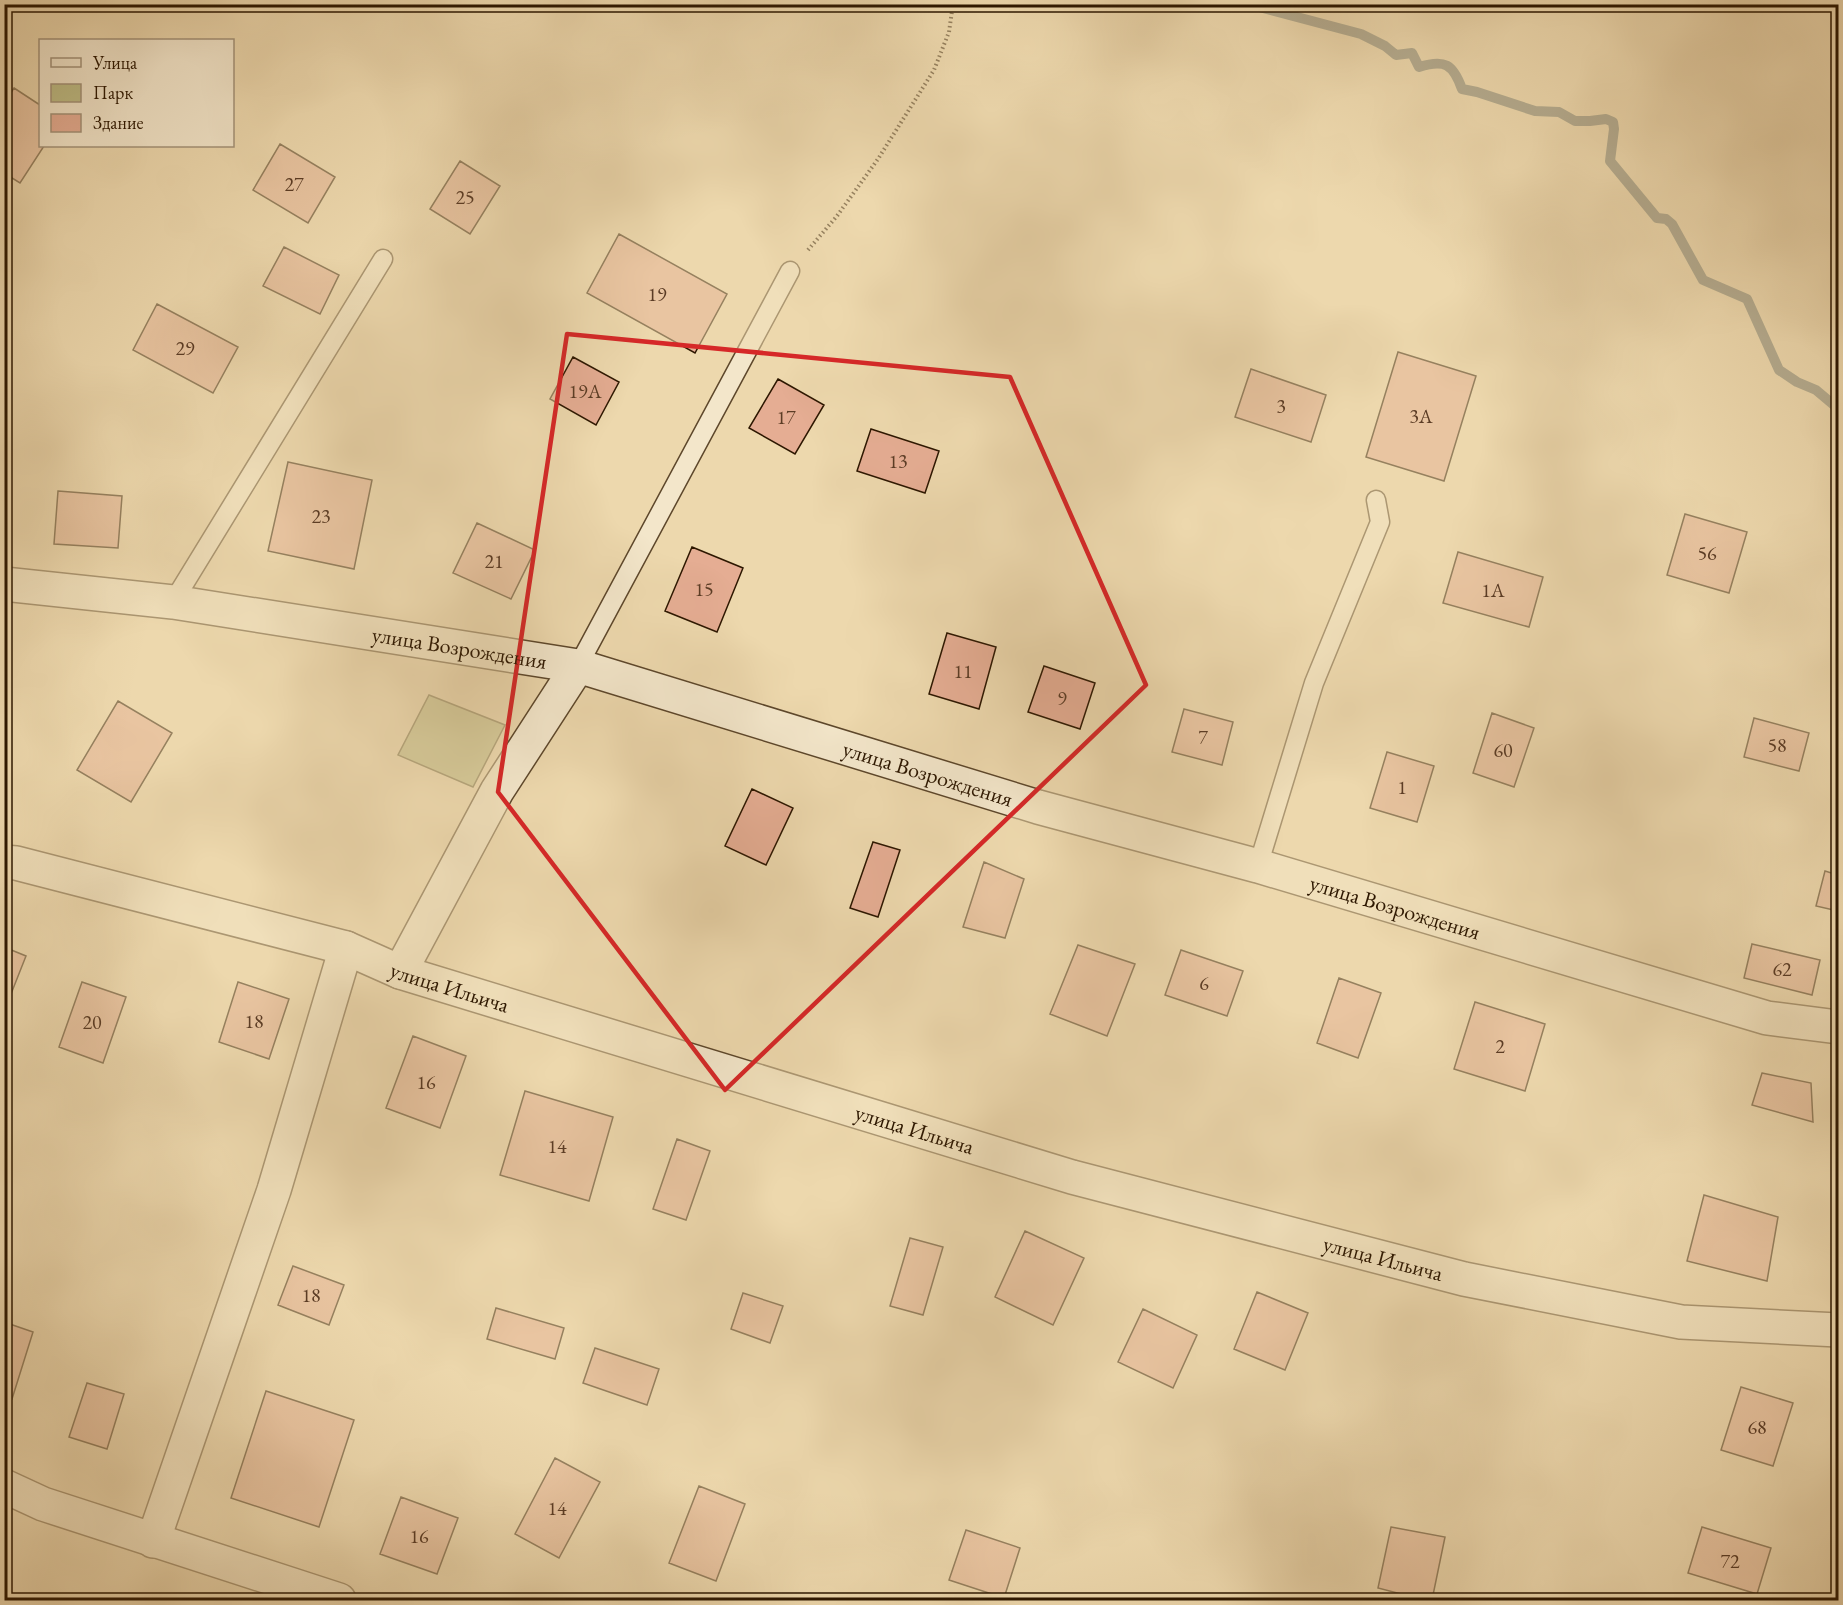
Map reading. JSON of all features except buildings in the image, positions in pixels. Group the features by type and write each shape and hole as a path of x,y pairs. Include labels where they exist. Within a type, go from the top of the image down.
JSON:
{"street":[{"name":"улица Возрождения","path":"4,584 173,602 578,666 1038,807 1258,866 1767,1018 1839,1027"},
{"path":"400,972 496,790 578,666"},
{"name":"улица Ильича","path":"4,862 346,948 400,972 1072,1177 1464,1279 1681,1322 1839,1330"},
{"path":"153,1541 274,1191 346,948"},
{"path":"4,1486 43,1504 339,1600"}],"lane":[{"path":"173,602 383,259"},
{"path":"578,666 790,272"},
{"path":"1258,866 1314,683 1380,522 1376,500"}],"path":[{"path":"790,272 837,216 872,169 934,70 949,32 953,4"}],"highlighted area":[{"path":"567,334 1010,377 1146,685 725,1090 498,792"}],"green space":[{"path":"429,695 505,725 473,787 398,755"}],"waterway":[{"path":"1248,4 1361,34 1385,46 1396,55 1412,53 1419,67 1442,64 1451,69 1462,89 1535,111 1559,112 1575,121 1606,119 1613,122 1610,161 1657,218 1666,219 1672,224 1703,280 1747,299 1779,370 1797,382 1816,390 1838,407"}]}
